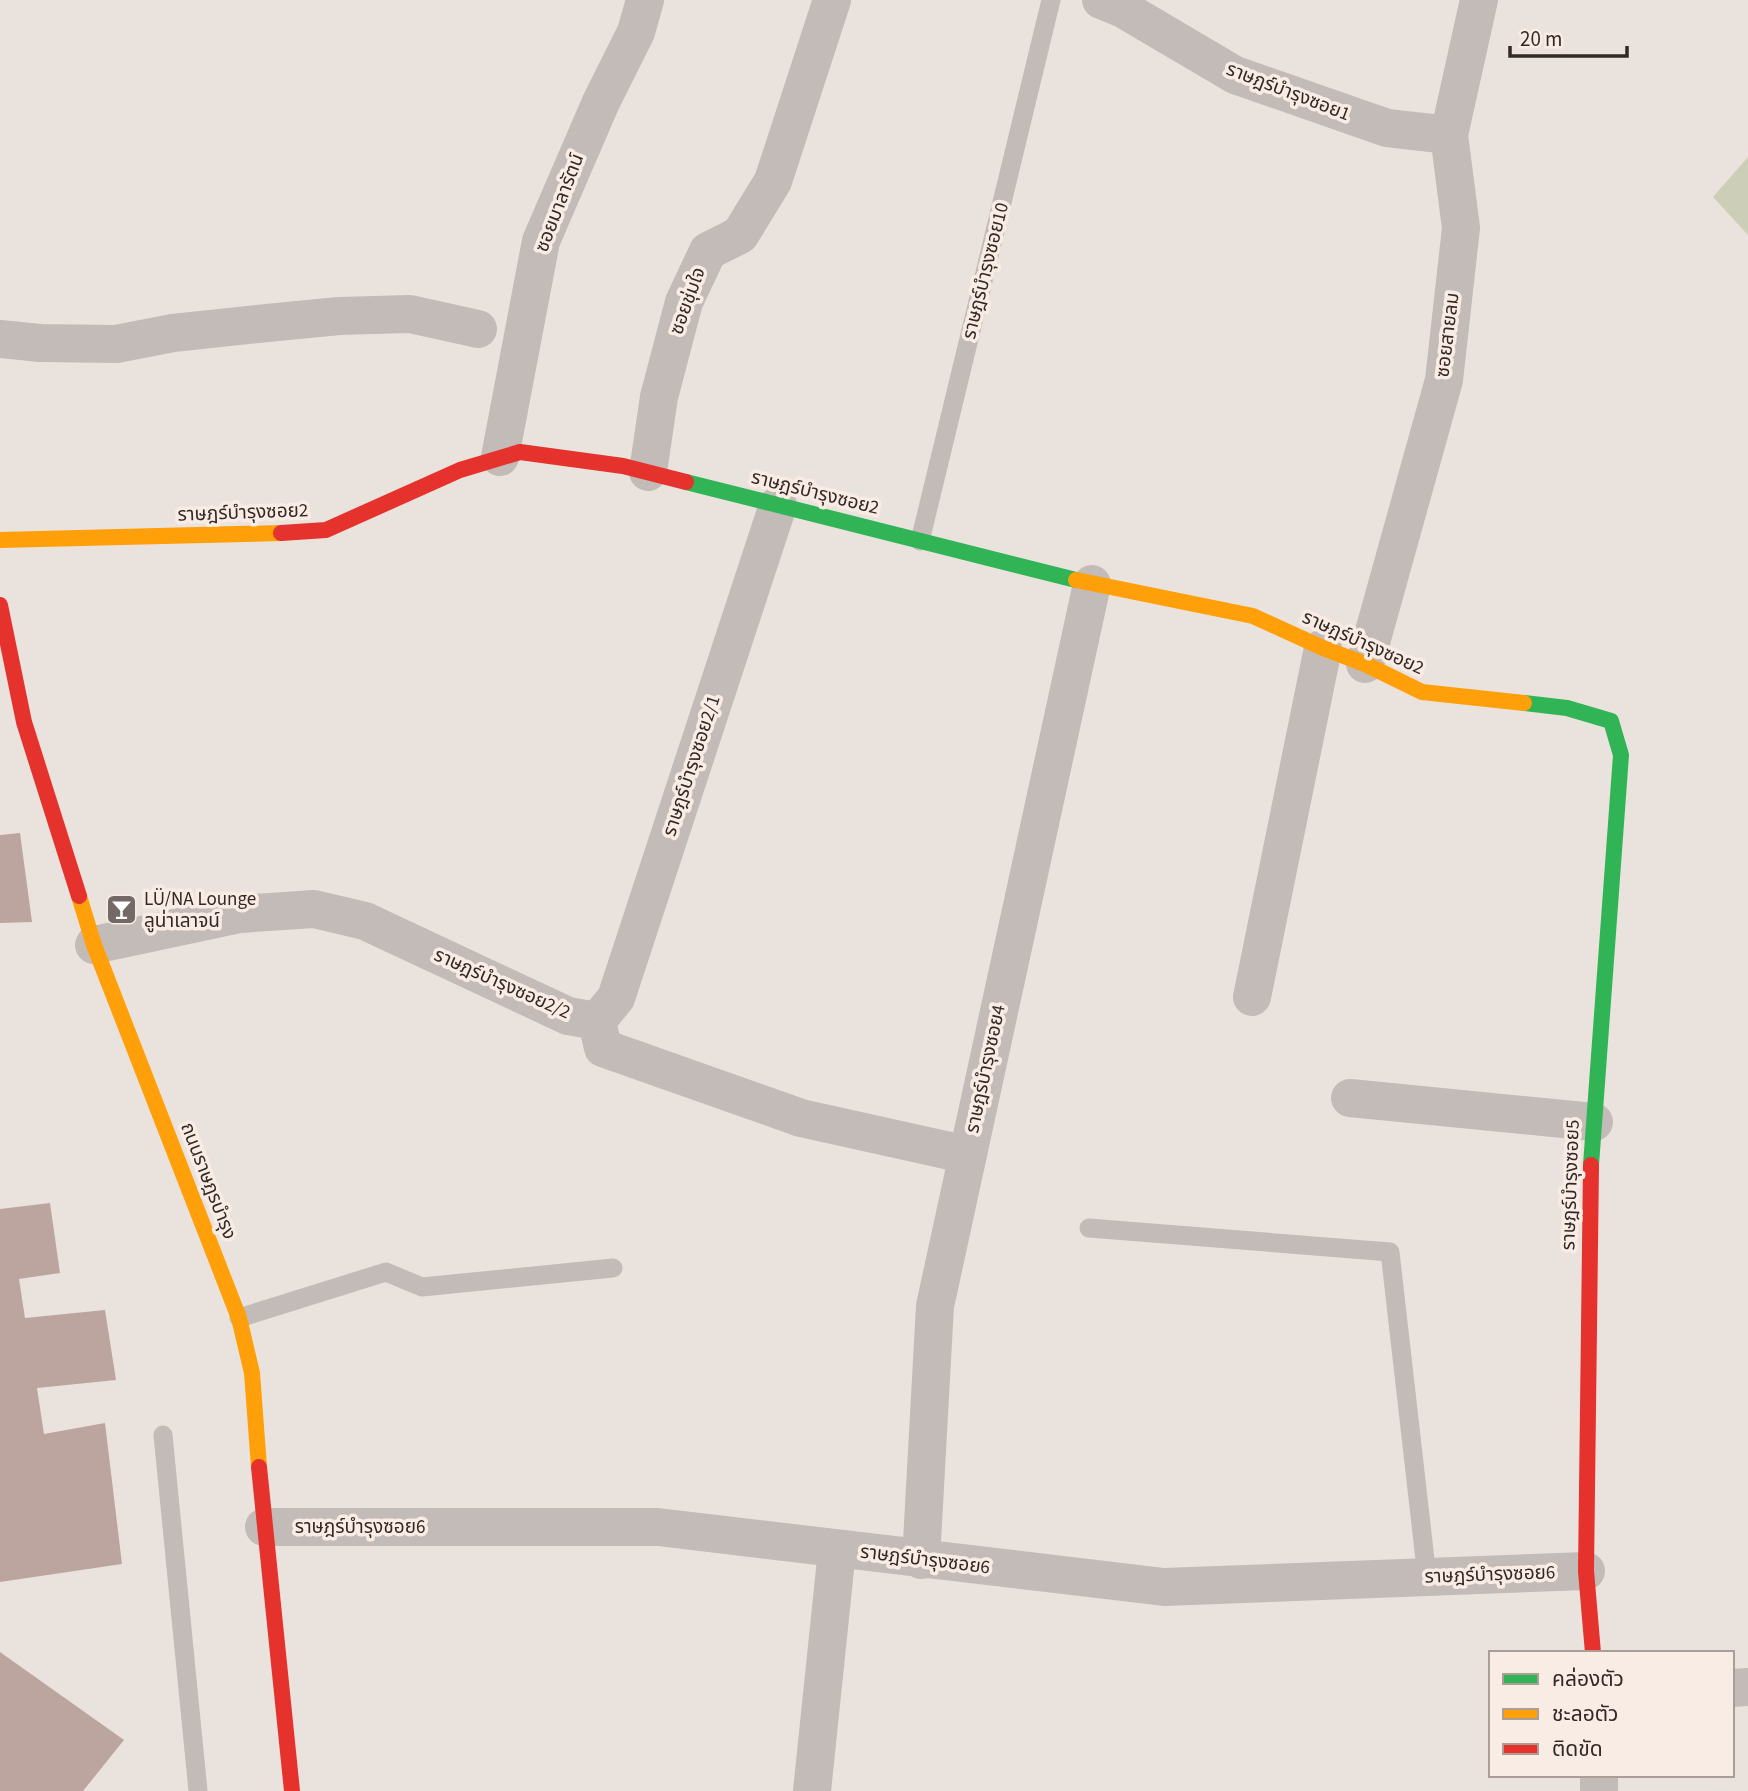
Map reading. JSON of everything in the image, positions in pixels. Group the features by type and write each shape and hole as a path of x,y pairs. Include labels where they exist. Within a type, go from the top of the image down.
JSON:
{"street":[{"name":"ซอยมาลารัตน์","path":"500,457 541,240 601,102 636,32 645,0"},
{"name":"ซอยชุ่มใจ","path":"648,472 659,397 684,302 708,251 740,235 773,181 832,0"},
{"name":"ซอยสายลม","path":"1365,664 1444,380 1461,228 1449,135 1479,0"},
{"name":"ราษฎร์บำรุงซอย1","path":"1116,3 1235,75 1387,128 1449,135"},
{"path":"0,339 40,343 116,344 173,333 267,323 339,316 410,314 478,329"},
{"name":"ราษฎร์บำรุงซอย2","path":"0,540 262,535 326,530 460,470 520,452 623,466 1092,584 1253,617 1365,664 1422,692 1567,708 1611,721"},
{"name":"ราษฎร์บำรุงซอย2/1","path":"597,1021 616,998 778,505"},
{"name":"ราษฎร์บำรุงซอย4","path":"921,1560 935,1306 1092,584"},
{"name":"ถนนราษฎรบำรุง","path":"0,605 24,722 94,945 239,1318 251,1373 292,1791"},
{"path":"1252,997 1323,648"},
{"name":"ราษฎร์บำรุงซอย5","path":"1593,1651 1586,1571 1589,1190 1621,755 1611,721"},
{"name":"ราษฎร์บำรุงซอย2/2","path":"94,945 240,914 314,909 365,921 568,1016 597,1021"},
{"path":"597,1021 603,1048 801,1118 968,1155"},
{"path":"1350,1098 1594,1122"},
{"name":"ราษฎร์บำรุงซอย6","path":"264,1527 658,1527 1164,1587 1586,1571"},
{"path":"812,1791 837,1550"}],"lane":[{"name":"ราษฎร์บำรุงซอย10","path":"920,541 1051,0"},
{"path":"1089,1228 1390,1252 1427,1577"},
{"path":"239,1318 386,1272 422,1287 613,1268"},
{"path":"163,1434 198,1791"}],"green space":[{"path":"1748,157 1748,235 1713,197"}],"building":[{"path":"20,833 32,922 0,923 0,835"},
{"path":"50,1203 60,1273 19,1279 25,1318 105,1310 116,1380 37,1388 44,1434 105,1423 122,1564 0,1582 0,1209"},
{"path":"0,1652 124,1740 83,1791 0,1791"}],"traffic: fast":[{"path":"686,482 1076,580"},
{"path":"1524,703 1567,708 1611,721 1621,755 1591,1165"}],"traffic: slow":[{"path":"0,540 281,533"},
{"path":"1076,580 1253,616 1365,664 1422,692 1524,703"},
{"path":"79,896 94,945 239,1318 252,1373 259,1467"}],"traffic: jam":[{"path":"281,533 326,530 460,470 520,452 623,466 686,482"},
{"path":"0,605 24,722 79,896"},
{"path":"1591,1165 1586,1571 1593,1651"},
{"path":"259,1467 292,1791"}],"place":[{"name":"LÜ/NA Lounge ลูน่าเลาจน์","path":"121,910"}]}
